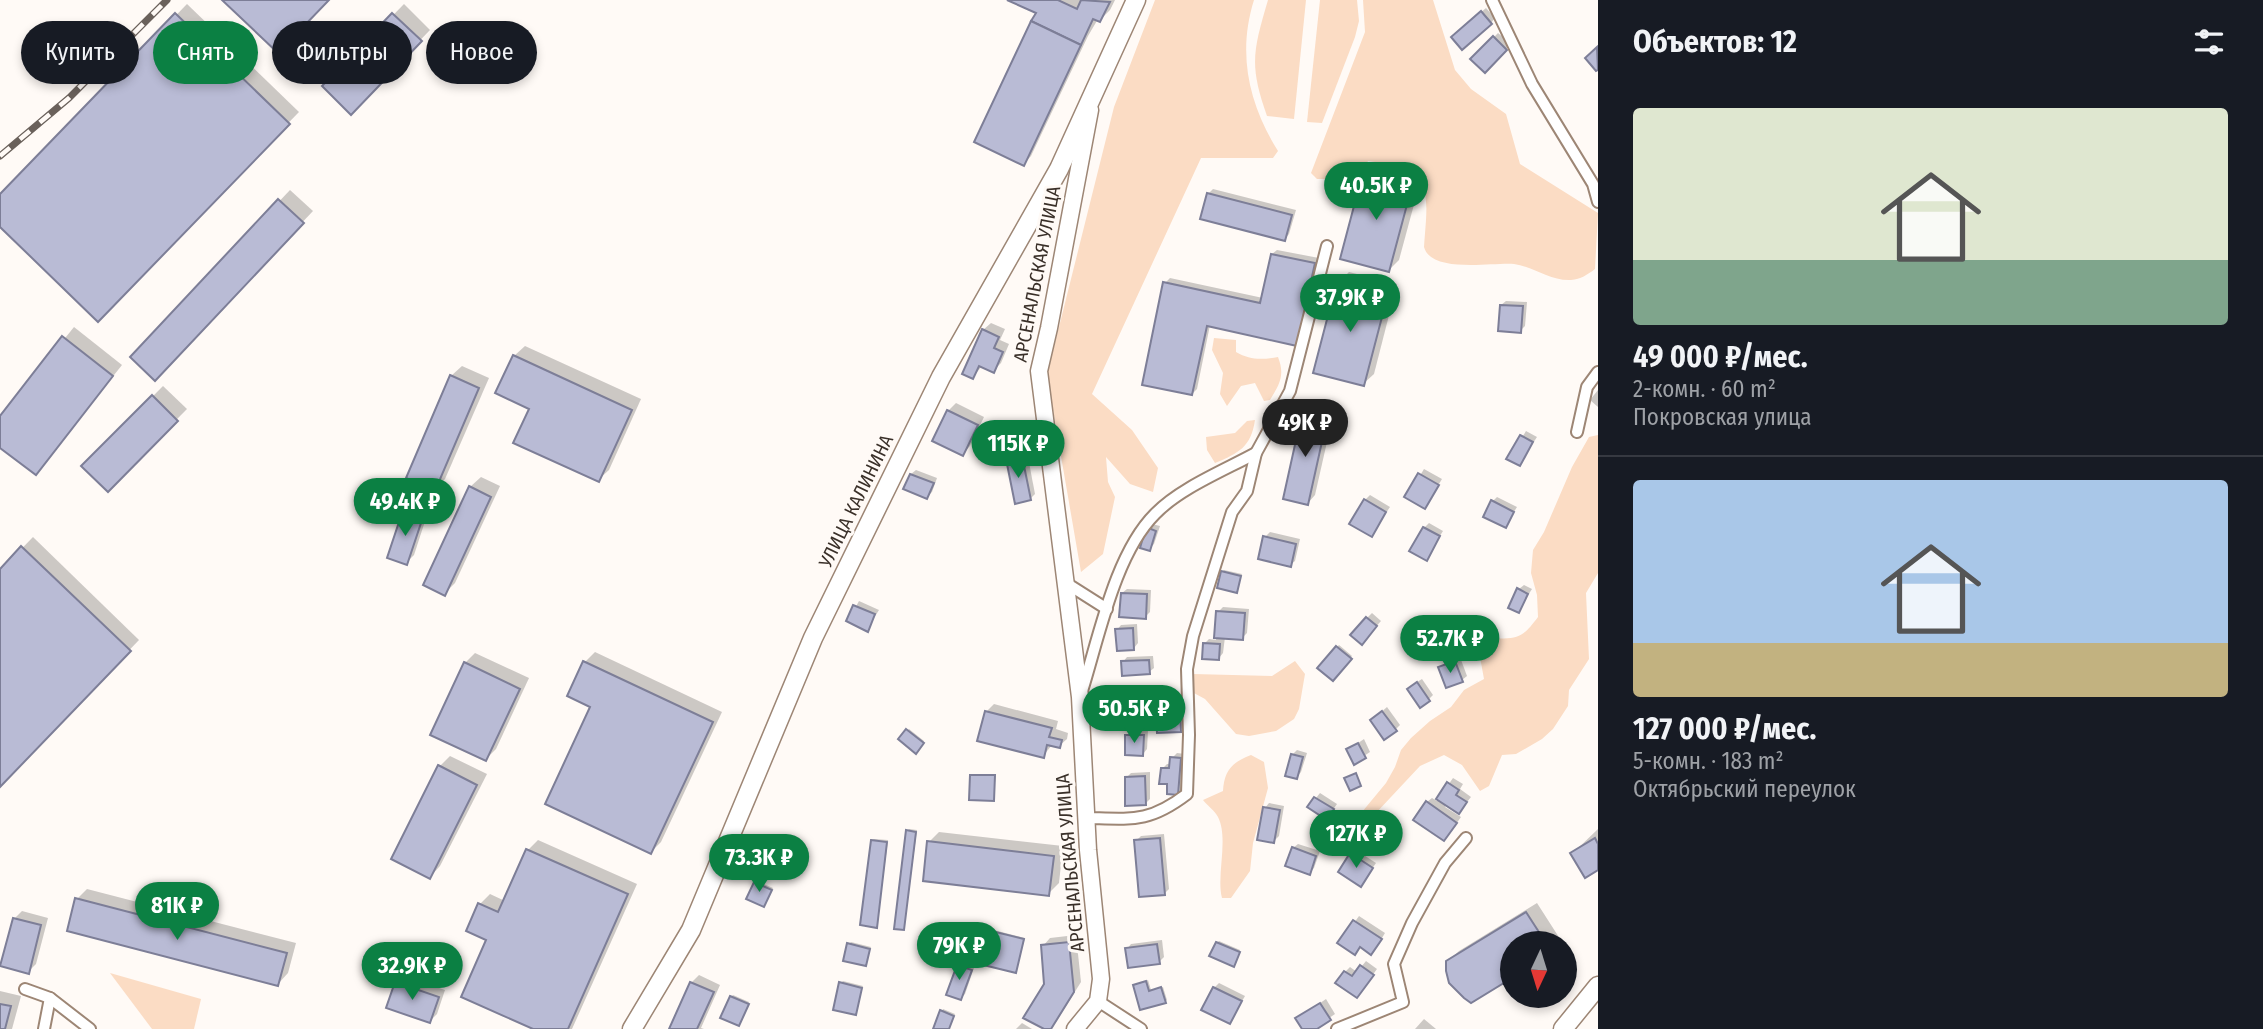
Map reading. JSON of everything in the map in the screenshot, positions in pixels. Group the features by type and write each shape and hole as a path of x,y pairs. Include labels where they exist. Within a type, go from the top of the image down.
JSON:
{"main road":[{"name":"УЛИЦА КАЛИНИНА","path":"632,1029 691,930 813,638 941,377 1059,169 1136,0"},
{"path":"1563,1029 1598,986"}],"street":[{"path":"1492,0 1532,84 1593,184 1598,202"},
{"name":"АРСЕНАЛЬСКАЯ УЛИЦА","path":"1092,100 1039,371 1080,697 1086,818 1101,979 1098,1000"},
{"path":"1086,818 1137,819 1166,810 1186,793 1189,735 1187,669 1193,636 1232,512 1247,491 1256,453 1290,391 1327,246"},
{"path":"1577,432 1587,387 1598,372"},
{"path":"1080,697 1107,609 1132,541 1156,512 1183,493 1256,453"},
{"path":"1066,583 1107,609"},
{"path":"1337,1029 1403,1002 1394,964 1412,923 1446,863 1466,838"},
{"path":"25,989 50,998 90,1029"},
{"path":"44,1029 50,998"},
{"path":"1075,1029 1098,1000 1141,1029"}],"shaded area":[{"path":"1155,0 1254,0 1247,40 1249,78 1260,116 1278,151 1273,158 1201,158 1092,394 1132,430 1158,468 1153,492 1130,484 1106,457 1108,482 1115,497 1103,554 1081,572 1047,375 1114,107"},
{"path":"1268,0 1306,0 1294,119 1267,116 1257,84 1256,46"},
{"path":"1320,0 1357,0 1359,21 1322,123 1307,122"},
{"path":"1363,0 1433,0 1455,70 1471,89 1506,114 1520,164 1598,213 1595,269 1578,279 1563,280 1514,264 1464,265 1438,261 1429,255 1424,247 1426,198 1423,186 1406,170 1368,161 1359,179 1352,184 1342,179 1317,179 1311,173 1365,32"},
{"path":"1214,338 1236,340 1236,352 1246,357 1278,357 1280,379 1270,400 1264,401 1255,383 1241,386 1227,406 1220,394 1223,373 1212,350"},
{"path":"1255,420 1247,443 1231,456 1215,463 1207,450 1206,437 1235,433 1247,421"},
{"path":"1598,435 1598,573 1586,593 1589,659 1569,690 1568,706 1553,729 1542,739 1516,754 1502,755 1489,786 1480,791 1462,765 1444,755 1420,766 1376,813 1362,812 1386,783 1401,750 1411,738 1451,707 1464,690 1484,679 1480,657 1493,638 1519,636 1538,617 1537,595 1531,573 1533,550 1544,532 1572,467 1589,437"},
{"path":"1295,661 1305,674 1299,709 1294,719 1276,731 1249,736 1236,734 1205,699 1192,692 1190,685 1193,674 1272,676"},
{"path":"1251,755 1264,762 1268,788 1253,843 1250,871 1231,898 1222,898 1221,826 1217,815 1203,800 1223,791 1230,768"},
{"path":"110,973 201,999 194,1029 152,1029"}],"building":[{"path":"222,0 329,0 309,21 272,21 272,47 258,34 258,21 244,21"},
{"path":"1007,0 1058,0 1077,9 1081,0 1110,2 1100,22 1093,19 1081,45 1031,21 1036,13"},
{"path":"1481,11 1492,24 1462,50 1451,37"},
{"path":"175,13 183,21 167,21"},
{"path":"392,13 401,21 384,21"},
{"path":"1031,21 1081,45 1024,166 974,142"},
{"path":"412,32 422,41 412,51"},
{"path":"153,36 153,84 249,84 290,124 98,322 0,227 0,194 106,84 139,84 139,50"},
{"path":"1493,36 1507,50 1485,73 1470,59"},
{"path":"1597,47 1598,70 1596,71 1585,58"},
{"path":"324,84 381,84 351,115 322,86"},
{"path":"1363,172 1412,186 1389,272 1340,259"},
{"path":"1207,193 1292,215 1285,241 1200,219"},
{"path":"278,199 304,223 155,381 130,357"},
{"path":"1271,254 1315,263 1297,346 1207,326 1192,395 1142,385 1163,282 1260,303"},
{"path":"1337,281 1388,294 1364,386 1313,373"},
{"path":"1500,305 1523,306 1521,333 1498,331"},
{"path":"982,329 999,337 994,348 1003,352 994,373 979,366 973,379 962,374"},
{"path":"62,336 113,376 36,475 0,448 0,416"},
{"path":"513,355 632,410 599,482 513,443 529,409 495,393"},
{"path":"450,375 479,388 435,491 406,478"},
{"path":"152,395 178,421 108,492 81,466"},
{"path":"947,410 978,425 963,456 932,441"},
{"path":"1302,413 1327,419 1308,505 1283,499"},
{"path":"1520,435 1533,442 1520,466 1506,459"},
{"path":"1022,456 1031,500 1015,504 1006,459"},
{"path":"1418,473 1439,485 1425,509 1404,497"},
{"path":"910,474 934,483 927,499 903,489"},
{"path":"469,486 491,497 445,596 423,585"},
{"path":"1364,499 1386,512 1372,537 1349,524"},
{"path":"1491,500 1514,512 1506,528 1483,517"},
{"path":"403,510 423,517 407,565 387,558"},
{"path":"1146,527 1156,531 1150,551 1140,548"},
{"path":"1423,527 1440,536 1427,561 1409,551"},
{"path":"1263,536 1296,544 1291,567 1258,559"},
{"path":"21,546 131,651 0,787 0,569"},
{"path":"1221,571 1241,576 1237,593 1217,588"},
{"path":"1517,588 1528,594 1519,613 1508,608"},
{"path":"1121,593 1147,594 1146,619 1119,617"},
{"path":"853,605 875,614 868,632 846,621"},
{"path":"1216,611 1245,613 1243,640 1214,638"},
{"path":"1366,617 1377,626 1362,645 1350,635"},
{"path":"1133,628 1134,650 1117,651 1115,629"},
{"path":"1203,643 1220,644 1219,660 1202,659"},
{"path":"1336,646 1352,659 1333,681 1317,668"},
{"path":"1149,660 1150,674 1122,676 1121,661"},
{"path":"583,661 713,722 651,854 545,804 590,707 567,696"},
{"path":"1455,661 1463,682 1446,688 1438,667"},
{"path":"464,662 520,689 486,761 430,735"},
{"path":"1417,682 1430,701 1420,708 1407,689"},
{"path":"1148,686 1149,708 1121,710 1119,688"},
{"path":"985,711 1052,728 1049,737 1062,740 1060,748 1047,745 1044,758 977,741"},
{"path":"1180,711 1181,732 1157,733 1156,712"},
{"path":"1382,711 1397,731 1384,740 1370,720"},
{"path":"906,729 924,743 916,754 898,739"},
{"path":"1125,735 1144,735 1143,756 1125,755"},
{"path":"1358,743 1366,758 1354,765 1346,749"},
{"path":"1291,754 1303,757 1297,779 1285,776"},
{"path":"1170,757 1181,758 1178,795 1167,794 1167,784 1159,784 1161,768 1169,768"},
{"path":"438,765 477,785 430,879 391,859"},
{"path":"1356,773 1361,786 1350,791 1344,778"},
{"path":"970,775 995,775 994,801 969,800"},
{"path":"1145,776 1146,805 1125,806 1125,777"},
{"path":"1447,782 1459,790 1456,795 1467,802 1459,814 1436,799"},
{"path":"1314,797 1334,809 1327,820 1307,807"},
{"path":"1426,801 1457,823 1444,841 1413,820"},
{"path":"1263,807 1280,810 1274,843 1257,840"},
{"path":"906,830 916,832 904,930 894,929"},
{"path":"1160,838 1165,895 1139,897 1134,840"},
{"path":"1595,838 1598,844 1598,870 1585,878 1570,853"},
{"path":"871,840 887,842 877,928 860,925"},
{"path":"927,841 1054,856 1049,896 923,881"},
{"path":"1292,847 1316,856 1310,875 1285,866"},
{"path":"526,849 628,894 568,1029 533,1029 461,997 486,940 466,931 478,903 498,912"},
{"path":"1350,853 1373,868 1361,887 1338,872"},
{"path":"754,882 772,890 764,907 746,899"},
{"path":"75,898 287,953 278,986 67,931"},
{"path":"1526,912 1538,931 1500,931 1500,985 1471,1003 1449,983 1446,961"},
{"path":"13,918 41,925 29,974 0,966"},
{"path":"1353,920 1382,939 1371,955 1360,947 1355,955 1337,943"},
{"path":"971,926 1024,939 1016,973 963,960"},
{"path":"1069,942 1074,992 1051,1029 1044,1029 1023,1018 1044,984 1041,945"},
{"path":"1216,942 1240,952 1234,967 1209,956"},
{"path":"847,943 870,949 866,966 843,961"},
{"path":"1157,944 1160,964 1128,968 1125,948"},
{"path":"957,965 972,970 961,1000 946,995"},
{"path":"1360,965 1374,975 1357,998 1335,983 1344,971 1352,976"},
{"path":"1146,981 1149,991 1161,987 1166,1003 1140,1010 1133,985"},
{"path":"395,982 439,997 430,1023 386,1008"},
{"path":"690,982 714,992 697,1029 669,1029"},
{"path":"839,982 862,988 856,1015 833,1010"},
{"path":"1213,987 1242,1001 1230,1024 1201,1010"},
{"path":"730,996 749,1004 739,1026 720,1018"},
{"path":"1320,1003 1331,1020 1317,1029 1302,1029 1295,1018"},
{"path":"0,1004 11,1006 5,1029 0,1029"},
{"path":"940,1010 954,1016 949,1029 933,1029"}],"railway":[{"path":"0,156 69,98 167,0"}]}
